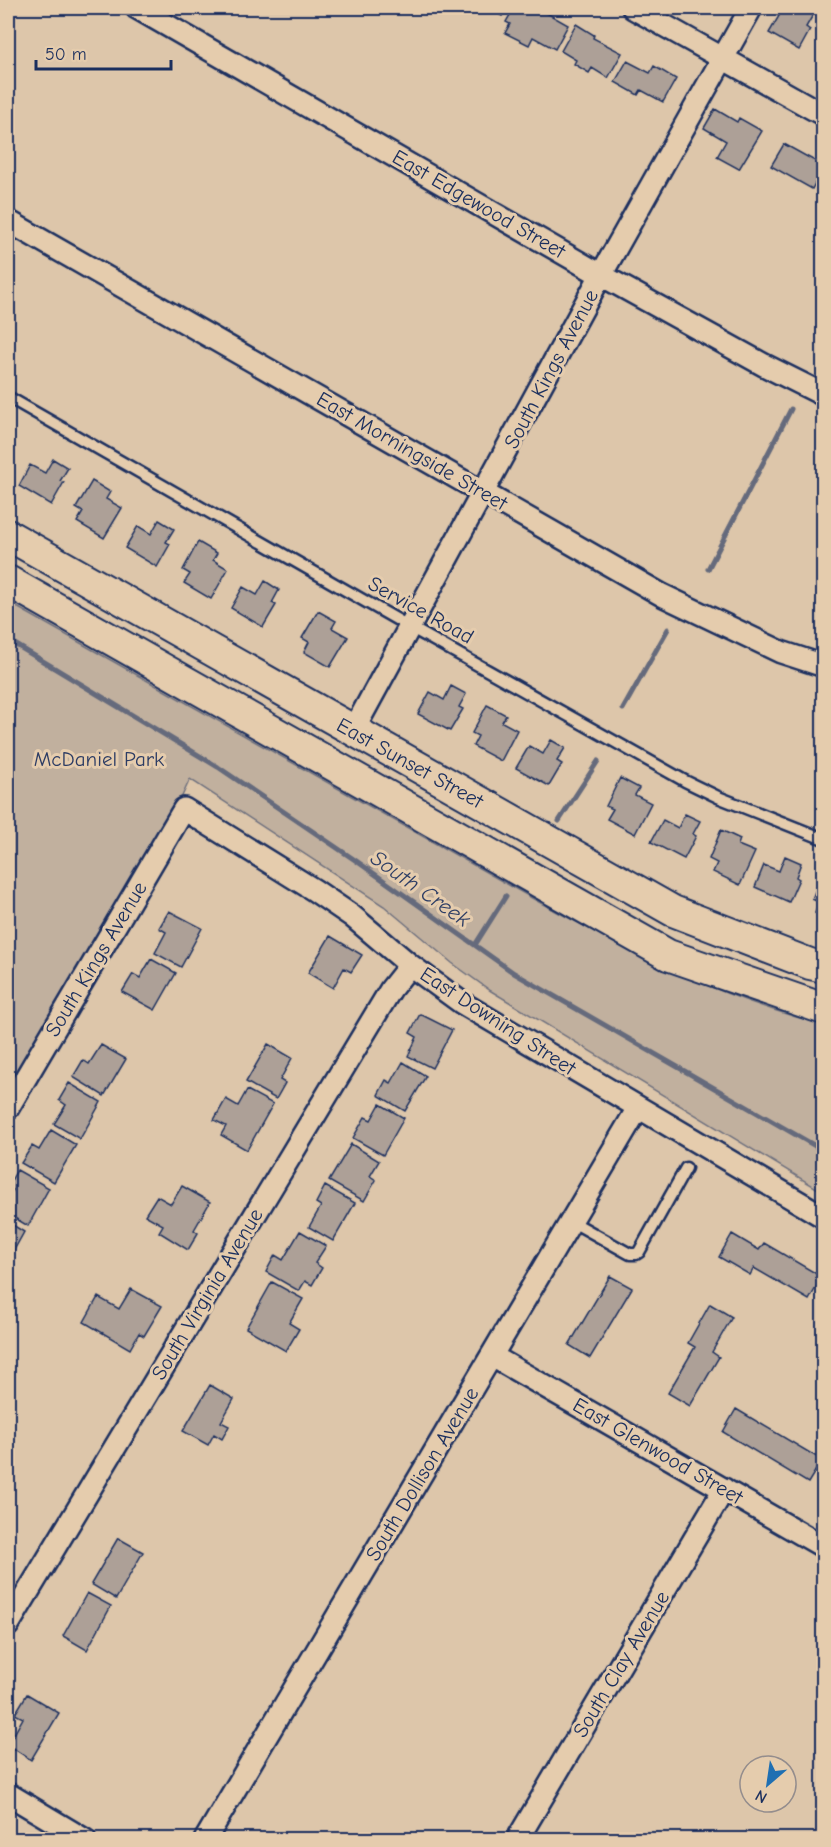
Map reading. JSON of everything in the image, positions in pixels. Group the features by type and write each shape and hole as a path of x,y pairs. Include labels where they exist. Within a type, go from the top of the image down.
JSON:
{"main road":[{"name":"East Sunset Street","path":"8,535 673,911 810,964 824,967"},
{"name":"East Sunset Street","path":"8,581 669,955 824,1009"}],"street":[{"name":"East Edgewood Street","path":"137,8 602,275 764,365 824,395"},
{"path":"633,8 824,116"},
{"name":"South Kings Avenue","path":"354,731 602,275 751,8"},
{"name":"East Morningside Street","path":"8,221 662,595 781,652 824,666"},
{"name":"South Kings Avenue","path":"8,1108 184,809"},
{"name":"East Downing Street","path":"184,809 352,916 410,965 462,1003 824,1217"},
{"name":"South Virginia Avenue","path":"8,1625 391,989 410,965"},
{"name":"South Dollison Avenue","path":"205,1839 638,1108"},
{"name":"East Glenwood Street","path":"492,1356 824,1547"},
{"name":"South Clay Avenue","path":"518,1839 724,1489"},
{"path":"8,1794 85,1839"}],"lane":[{"name":"Service Road","path":"8,397 685,781 729,802 824,839"},
{"path":"571,1221 630,1254 636,1254 686,1168"}],"green space":[{"name":"McDaniel Park","path":"8,602 539,902 607,938 714,988 786,1014 823,1024 823,1192 491,991 452,963 384,906 190,779 178,805 8,1087"}],"building":[{"path":"488,8 507,8 502,16"},
{"path":"514,8 538,8 568,25 555,49 533,37 529,45 505,33 510,24 506,22"},
{"path":"776,8 817,8 806,27 810,30 799,50 769,33 779,16 773,12"},
{"path":"576,24 594,35 593,38 622,53 608,78 592,68 589,73 574,64 576,60 561,51"},
{"path":"627,61 650,73 654,66 676,79 663,102 641,90 638,95 615,82"},
{"path":"715,109 737,122 739,118 762,131 739,169 717,157 726,141 704,128"},
{"path":"784,144 824,166 812,189 771,166"},
{"path":"824,179 824,196 816,191"},
{"path":"53,459 68,468 60,481 64,482 51,505 19,486 30,465 45,473"},
{"path":"92,481 110,492 106,499 122,508 104,538 77,522 83,512 76,508"},
{"path":"159,520 174,529 166,542 170,544 157,567 125,548 138,526 151,534"},
{"path":"198,542 217,553 213,560 228,569 211,599 184,583 190,574 183,570"},
{"path":"265,581 279,590 272,603 276,605 263,627 231,608 243,587 257,595"},
{"path":"318,611 336,621 332,628 348,637 330,667 304,652 309,642 302,638"},
{"path":"451,686 466,694 459,707 463,709 450,731 418,714 430,692 444,700"},
{"path":"487,705 506,715 502,722 517,730 501,761 473,746 478,736 472,733"},
{"path":"551,740 565,748 557,761 562,764 549,786 516,768 529,746 543,754"},
{"path":"620,778 639,788 635,795 651,803 635,834 607,819 613,809 606,806"},
{"path":"685,814 700,821 693,834 696,836 684,859 651,842 663,820 678,828"},
{"path":"721,830 740,839 738,845 755,852 740,885 713,872 717,863 709,859"},
{"path":"785,856 801,863 796,877 799,879 789,902 755,887 764,865 779,871"},
{"path":"823,871 824,917 815,913 819,902 812,899"},
{"path":"169,911 202,928 181,967 155,953 166,932 159,928"},
{"path":"330,936 362,955 351,972 344,968 333,988 308,973"},
{"path":"151,959 176,973 155,1010 122,992 133,974 140,978"},
{"path":"420,1014 452,1030 432,1068 408,1056 417,1037 410,1033"},
{"path":"268,1044 292,1058 280,1080 285,1083 276,1099 246,1082"},
{"path":"101,1045 126,1059 104,1096 73,1077 83,1060 89,1064"},
{"path":"403,1062 426,1076 405,1111 378,1095 386,1080 391,1083"},
{"path":"69,1083 101,1102 80,1139 54,1124 66,1105 59,1100"},
{"path":"247,1090 273,1104 247,1150 221,1135 226,1126 214,1120 226,1099 238,1106"},
{"path":"380,1104 404,1118 383,1155 353,1138 365,1117 371,1120"},
{"path":"51,1130 76,1145 54,1182 21,1163 32,1146 39,1150"},
{"path":"351,1144 379,1161 370,1176 376,1180 364,1201 329,1181"},
{"path":"17,1170 49,1188 28,1226 8,1214 8,1199 13,1190 8,1186"},
{"path":"182,1186 210,1202 194,1230 198,1233 188,1250 159,1232 163,1225 145,1215 157,1196 171,1204"},
{"path":"325,1186 355,1203 333,1241 309,1227 321,1206 316,1203"},
{"path":"8,1222 24,1232 8,1261"},
{"path":"300,1231 326,1246 315,1263 322,1268 312,1285 305,1281 299,1291 266,1272 275,1255 283,1260"},
{"path":"732,1234 759,1250 764,1243 822,1277 809,1300 754,1268 750,1275 719,1257"},
{"path":"610,1276 632,1288 590,1358 569,1345"},
{"path":"272,1282 303,1299 289,1323 299,1329 286,1351 246,1328"},
{"path":"131,1289 162,1306 144,1336 139,1333 130,1349 84,1322 98,1297 119,1309"},
{"path":"710,1304 732,1317 712,1352 719,1357 690,1406 668,1393 695,1347 688,1343"},
{"path":"210,1385 234,1399 221,1422 229,1426 222,1439 214,1434 208,1445 183,1431"},
{"path":"736,1409 822,1460 808,1483 723,1432"},
{"path":"118,1538 143,1552 116,1599 91,1584"},
{"path":"87,1593 111,1606 87,1650 63,1636"},
{"path":"27,1694 59,1713 31,1760 8,1745 23,1718 15,1714"}],"waterway":[{"path":"708,569 791,409"},
{"path":"623,709 668,629"},
{"name":"South Creek","path":"8,640 218,767 355,860 514,973 824,1151"},
{"path":"559,821 598,761"},
{"path":"475,945 506,896"}]}
